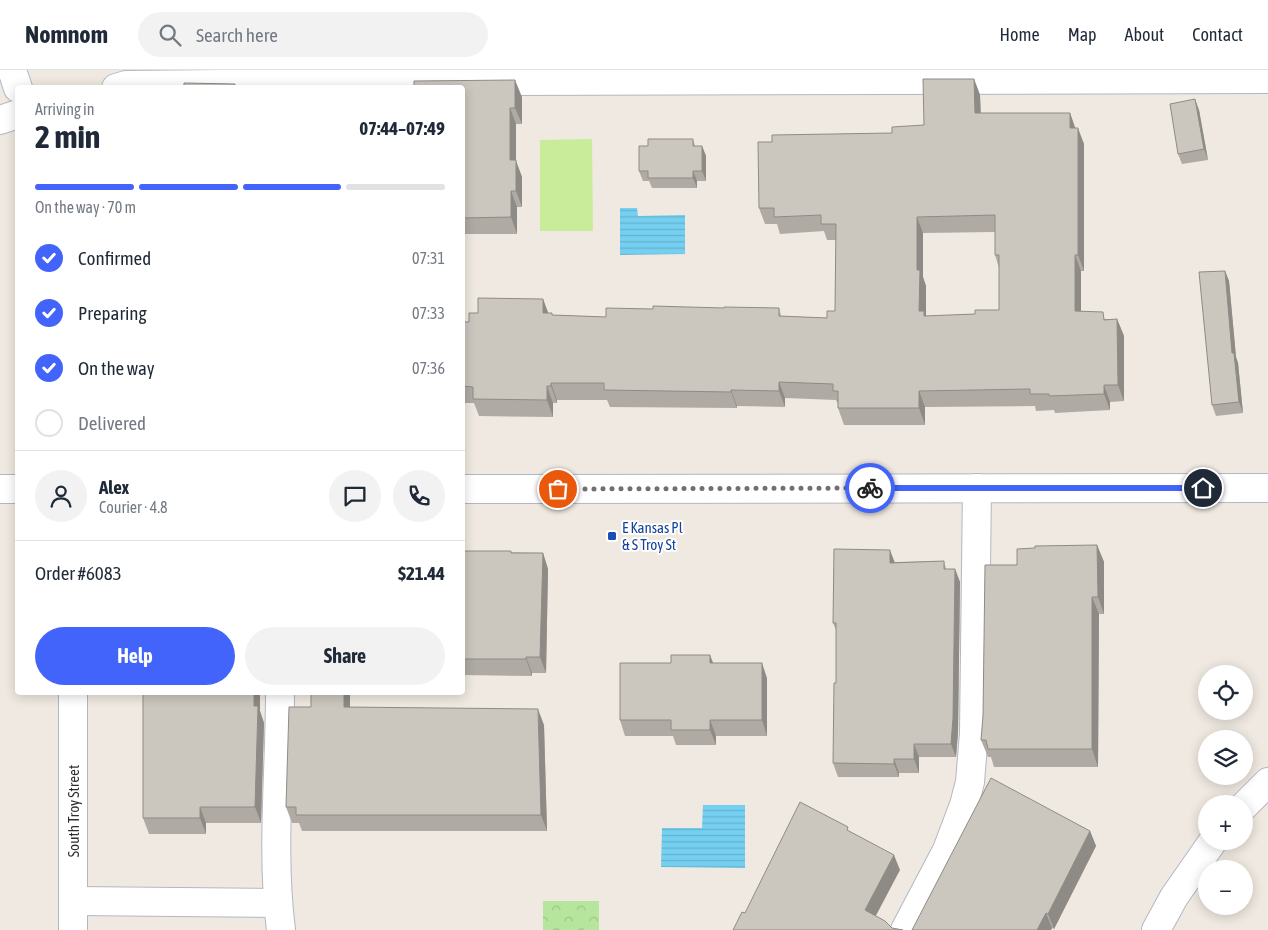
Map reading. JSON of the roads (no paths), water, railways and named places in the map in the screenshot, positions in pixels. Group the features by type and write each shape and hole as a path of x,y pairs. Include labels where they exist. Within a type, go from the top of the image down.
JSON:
{"street":[{"path":"12,70 17,85"},
{"path":"126,85 508,81 1266,79"},
{"path":"0,120 15,115"},
{"path":"905,930 947,850 962,812 970,782 974,733 977,488"},
{"path":"465,489 1268,488"},
{"path":"0,489 15,489"},
{"name":"South Troy Street","path":"73,695 74,930"},
{"path":"280,695 277,903 281,930"},
{"path":"1253,797 1268,782"},
{"path":"1156,930 1184,883 1207,850"},
{"path":"74,901 277,903"}],"water":[{"path":"620,208 637,208 638,216 685,215 685,254 620,255"},
{"path":"703,805 745,805 745,868 661,867 662,828 702,828"}],"place":[{"name":"E Kansas Pl & S Troy St","path":"612,536"}]}
